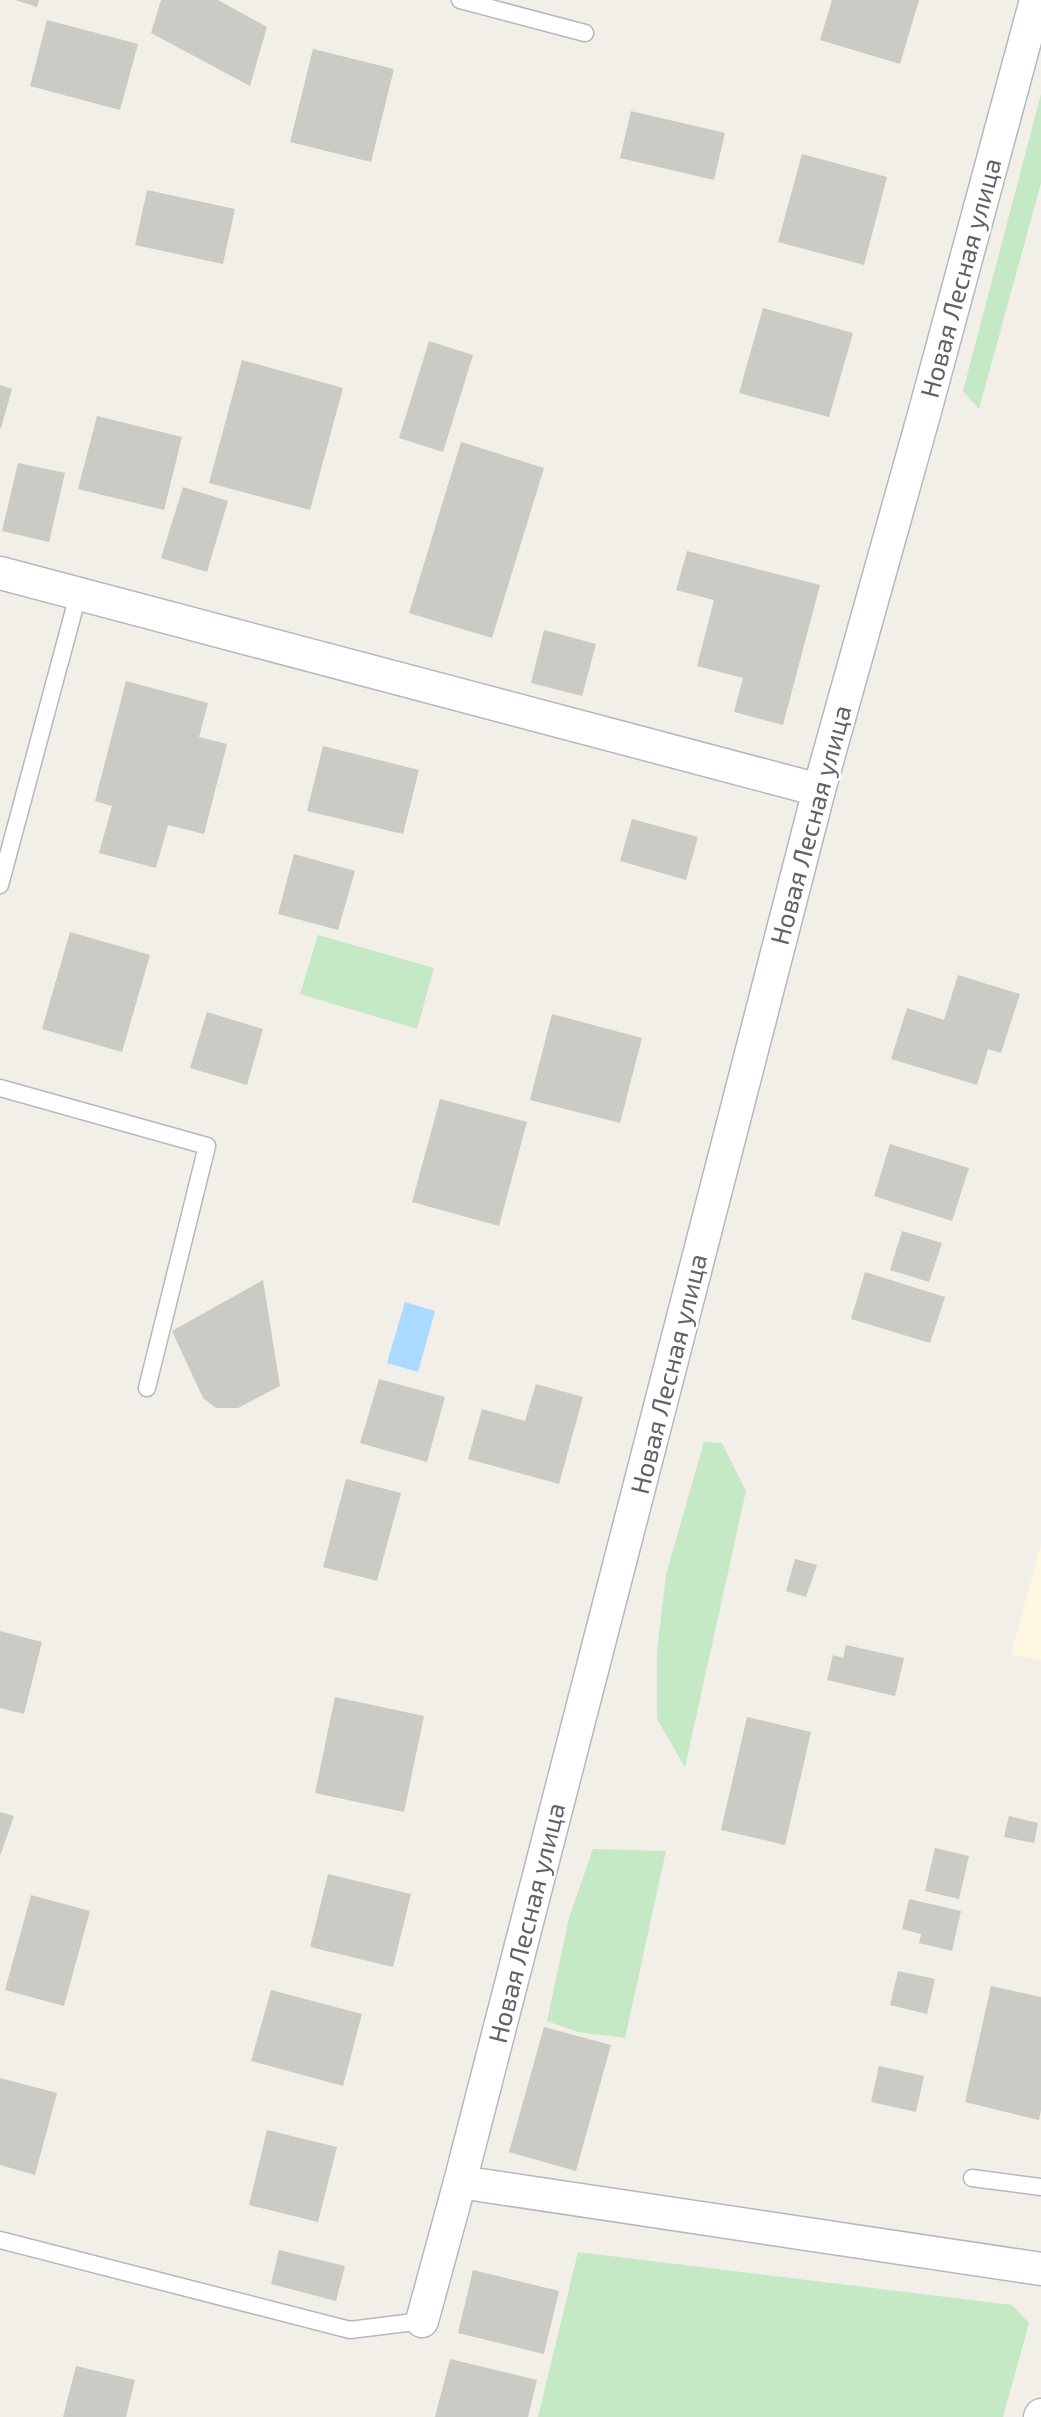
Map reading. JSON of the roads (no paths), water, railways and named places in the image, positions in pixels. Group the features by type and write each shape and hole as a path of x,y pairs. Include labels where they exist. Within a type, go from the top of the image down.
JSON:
{"street":[{"name":"Новая Лесная улица","path":"422,2321 819,790 1036,0"},
{"path":"0,573 819,790"},
{"path":"460,2182 1041,2269"}],"lane":[{"path":"460,0 585,33"},
{"path":"0,885 78,595"},
{"path":"0,1088 206,1146 147,1388"},
{"path":"972,2178 1041,2187"},
{"path":"0,2239 350,2330 422,2321"}],"water":[{"path":"405,1302 435,1311 418,1372 387,1363"}]}
